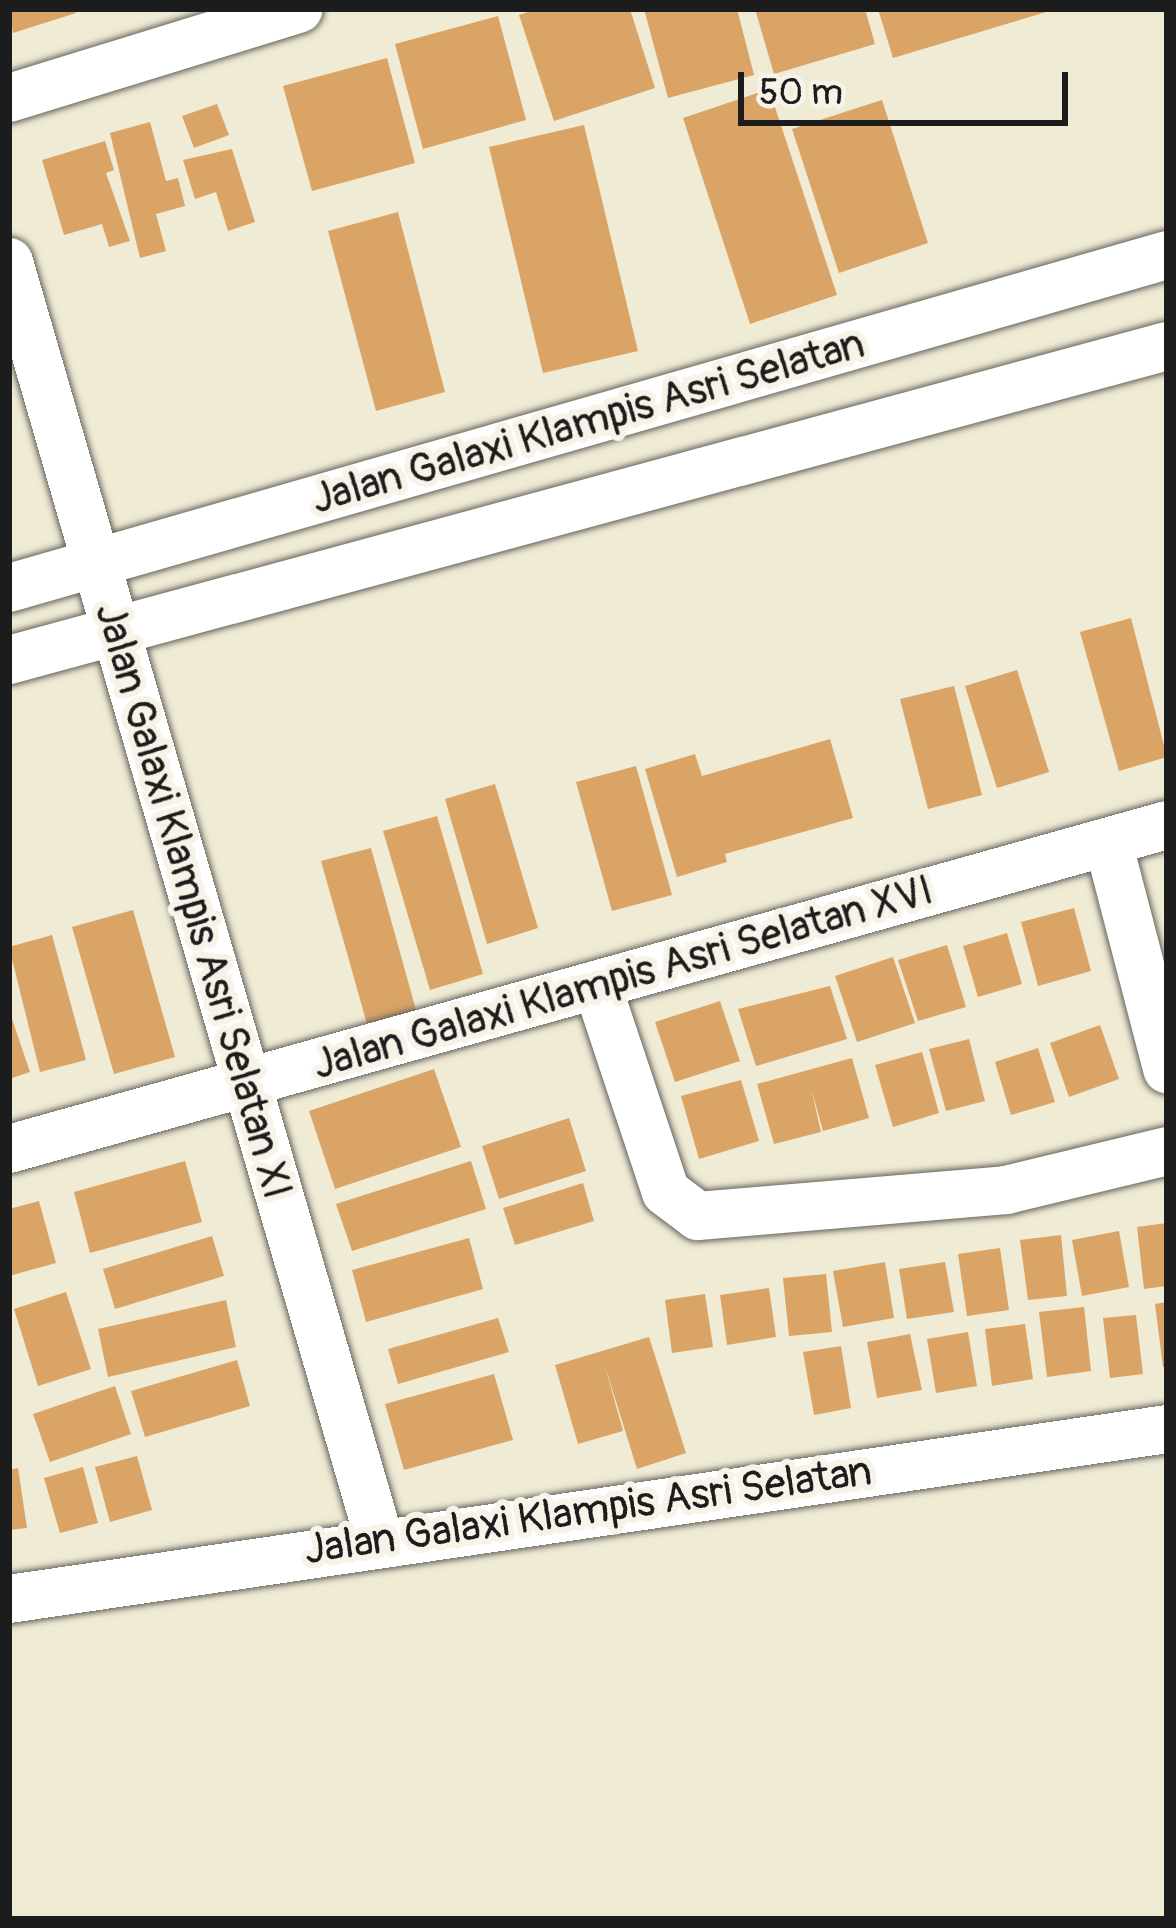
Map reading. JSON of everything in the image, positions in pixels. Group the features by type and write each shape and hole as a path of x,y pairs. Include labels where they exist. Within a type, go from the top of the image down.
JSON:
{"street":[{"path":"9,98 299,9"},
{"name":"Jalan Galaxi Klampis Asri Selatan","path":"9,588 1167,255"},
{"name":"Jalan Galaxi Klampis Asri Selatan XI","path":"9,262 379,1539"},
{"name":"Jalan Galaxi Klampis Asri Selatan","path":"9,660 1167,346"},
{"name":"Jalan Galaxi Klampis Asri Selatan XVI","path":"9,1149 1167,825"},
{"path":"1108,842 1167,1069"},
{"path":"597,985 666,1192 698,1216 1006,1190 1167,1151"},
{"name":"Jalan Galaxi Klampis Asri Selatan","path":"9,1599 379,1539 1167,1429"}],"building":[{"path":"9,9 75,9 76,13 13,33"},
{"path":"537,9 630,9 655,88 554,121 519,15"},
{"path":"644,9 737,9 754,75 668,98"},
{"path":"755,9 865,9 875,44 774,74"},
{"path":"878,9 1053,9 1053,10 893,58"},
{"path":"498,16 526,120 423,149 395,44"},
{"path":"387,58 415,163 312,191 283,86"},
{"path":"769,89 837,295 750,324 683,118"},
{"path":"882,100 928,243 839,273 792,129"},
{"path":"217,104 229,135 194,148 182,116"},
{"path":"150,122 166,181 178,178 185,206 156,214 166,251 140,258 110,133"},
{"path":"584,125 638,351 543,373 489,147"},
{"path":"105,141 114,170 106,173 130,241 109,247 102,224 64,235 42,160"},
{"path":"232,149 255,222 228,231 216,192 195,199 183,160"},
{"path":"398,212 445,392 376,411 328,231"},
{"path":"1131,618 1167,757 1119,771 1080,632"},
{"path":"1017,670 1049,772 997,788 965,686"},
{"path":"954,686 982,795 928,809 900,699"},
{"path":"830,739 853,818 725,854 727,862 677,877 645,769 695,754 702,776"},
{"path":"636,766 672,895 612,911 576,782"},
{"path":"495,784 538,928 487,944 445,799"},
{"path":"437,816 483,974 430,990 383,831"},
{"path":"371,848 416,1010 367,1024 321,861"},
{"path":"1074,908 1091,971 1038,986 1021,922"},
{"path":"133,910 175,1057 114,1074 72,927"},
{"path":"1007,933 1022,984 978,997 963,946"},
{"path":"52,935 86,1060 40,1072 9,947"},
{"path":"947,945 966,1007 918,1021 898,960"},
{"path":"893,957 915,1023 857,1042 835,976"},
{"path":"830,986 847,1039 756,1066 738,1009"},
{"path":"720,1001 740,1061 675,1082 655,1022"},
{"path":"9,1010 30,1072 9,1079"},
{"path":"1100,1025 1119,1079 1069,1097 1050,1043"},
{"path":"969,1039 985,1101 946,1111 929,1049"},
{"path":"1038,1048 1055,1102 1011,1115 995,1062"},
{"path":"922,1052 939,1113 893,1127 875,1065"},
{"path":"852,1058 869,1118 823,1131 811,1088 821,1132 774,1144 757,1084"},
{"path":"434,1069 461,1147 335,1189 309,1111"},
{"path":"741,1080 759,1141 699,1159 681,1096"},
{"path":"569,1118 586,1171 499,1199 482,1146"},
{"path":"185,1161 202,1222 90,1253 74,1192"},
{"path":"471,1161 486,1209 352,1251 336,1204"},
{"path":"583,1183 594,1221 515,1245 503,1208"},
{"path":"39,1201 56,1263 9,1276 9,1209"},
{"path":"1167,1223 1167,1286 1144,1289 1137,1227"},
{"path":"1119,1231 1129,1287 1082,1296 1072,1240"},
{"path":"1061,1235 1067,1296 1028,1300 1020,1240"},
{"path":"212,1236 224,1276 115,1309 103,1269"},
{"path":"469,1238 483,1289 366,1322 352,1270"},
{"path":"1000,1248 1009,1310 967,1316 958,1254"},
{"path":"885,1262 894,1318 843,1327 833,1271"},
{"path":"945,1262 954,1312 907,1319 899,1269"},
{"path":"826,1274 832,1332 789,1336 783,1278"},
{"path":"769,1288 776,1337 727,1345 720,1295"},
{"path":"66,1292 91,1369 38,1386 14,1309"},
{"path":"705,1294 713,1347 672,1353 665,1300"},
{"path":"226,1300 236,1347 108,1377 98,1329"},
{"path":"1167,1302 1167,1367 1163,1367 1155,1304"},
{"path":"1084,1307 1091,1371 1047,1377 1039,1312"},
{"path":"1136,1315 1143,1374 1110,1378 1103,1318"},
{"path":"498,1318 509,1352 398,1384 388,1349"},
{"path":"1025,1324 1033,1379 992,1386 985,1329"},
{"path":"968,1332 977,1386 936,1393 927,1339"},
{"path":"910,1334 922,1390 877,1398 867,1342"},
{"path":"649,1337 686,1453 637,1469 605,1366 623,1431 578,1444 555,1365"},
{"path":"841,1346 851,1408 814,1415 803,1352"},
{"path":"237,1360 250,1406 145,1437 131,1391"},
{"path":"494,1374 513,1440 404,1470 385,1404"},
{"path":"115,1386 131,1434 50,1462 33,1414"},
{"path":"137,1456 152,1510 110,1522 95,1467"},
{"path":"83,1467 98,1523 60,1533 44,1478"},
{"path":"18,1468 27,1528 9,1530 9,1470"}]}
